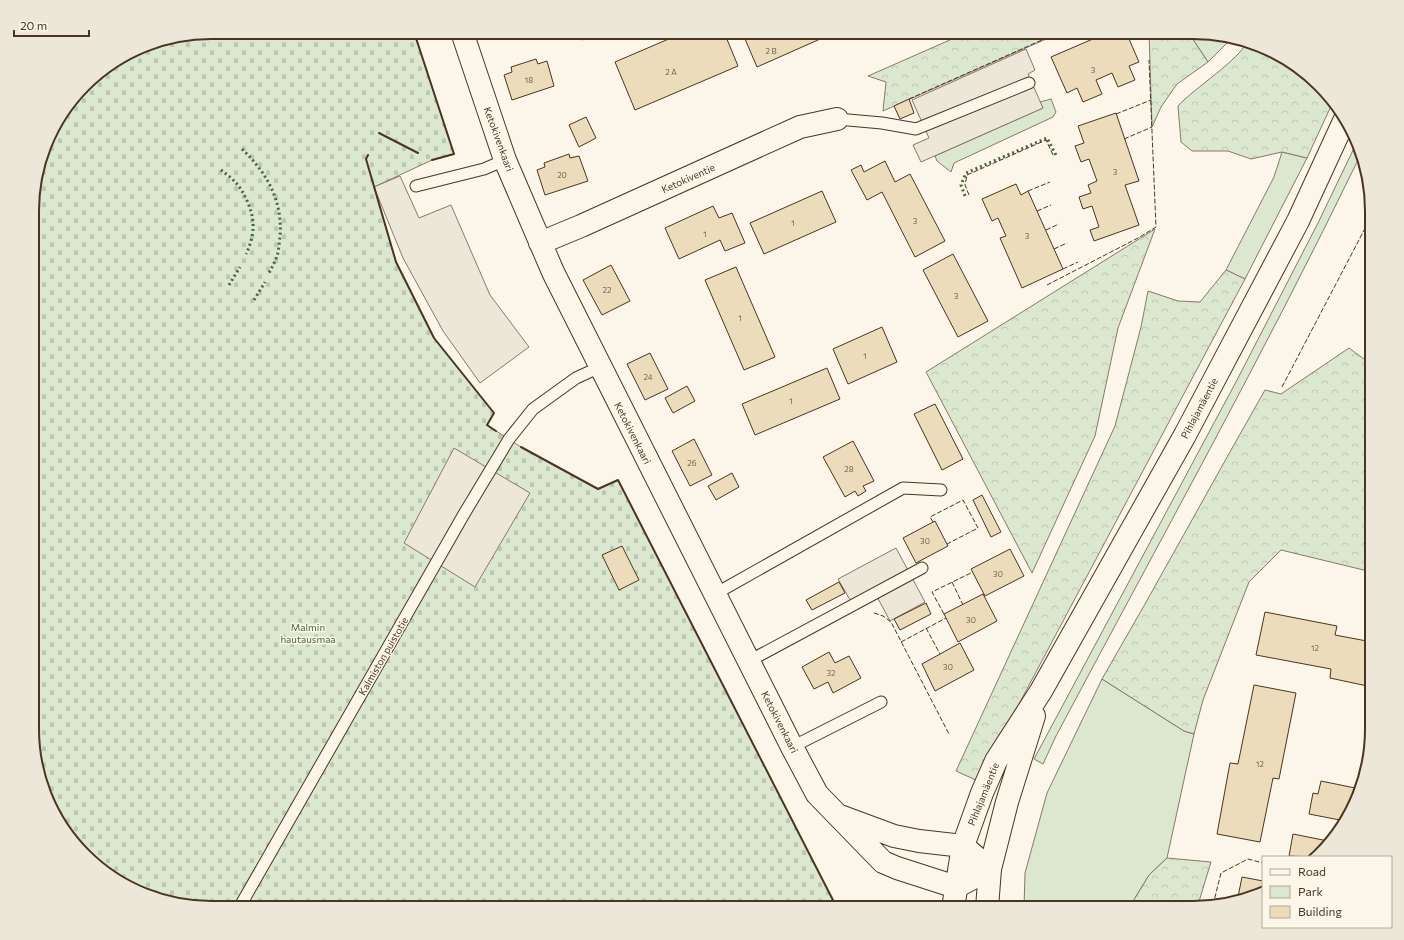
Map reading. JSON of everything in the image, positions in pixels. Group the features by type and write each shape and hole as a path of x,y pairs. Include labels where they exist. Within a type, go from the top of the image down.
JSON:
{"street":[{"name":"Ketokivenkaari","path":"464,39 505,160 553,272 817,794 884,862 954,898"},
{"name":"Ketokiventie","path":"540,243 589,223 800,127 838,119"},
{"name":"Pihlajamäentie","path":"954,898 964,846 982,793 996,761 1041,692 1188,428 1298,221 1342,125"},
{"name":"Pihlajamäentie","path":"988,901 990,870 1007,802 1018,771 1041,692"},
{"name":"Ketokivenkaari","path":"840,816 894,836 919,841 964,846"},
{"path":"954,898 990,870 964,846"}],"lane":[{"path":"838,119 916,130 1029,83"},
{"path":"416,186 484,169 505,160"},
{"name":"Kalmiston puistotie","path":"243,901 464,514 509,440 533,409 576,378 600,367"},
{"path":"715,594 903,488 941,490"},
{"path":"749,661 922,568"},
{"path":"792,747 881,702"}],"green space":[{"name":"Malmin hautausmaa","path":"200,39 416,39 454,154 432,160 374,187 396,262 434,338 494,413 487,425 521,447 598,489 618,480 833,901 200,901 178,898 156,892 125,878 89,851 62,815 48,784 42,762 39,740 39,200 42,178 48,156 62,125 89,89 106,75 125,62 145,52 178,42"},
{"path":"952,39 1046,39 883,111 886,82 868,76"},
{"path":"1149,39 1193,39 1208,62 1177,84 1161,107 1152,127"},
{"path":"1193,39 1227,42 1208,62"},
{"path":"1244,47 1259,52 1288,68 1315,89 1330,108 1307,158 1282,152 1251,159 1228,151 1192,151 1181,142 1178,106 1227,65"},
{"path":"1051,99 1056,112 1053,117 954,163 951,172 937,161 935,156 1043,108 1040,102"},
{"path":"1353,149 1357,161 1323,231 1210,448 1056,736 1043,764 1034,759 1237,380 1318,223"},
{"path":"1282,152 1307,158 1245,279 1226,270 1274,177"},
{"path":"1155,229 1118,328 1095,436 1032,573 926,372"},
{"path":"1226,270 1245,279 978,781 956,771 1115,426 1141,327 1148,291 1178,301 1200,302"},
{"path":"1349,348 1365,360 1365,570 1281,550 1249,582 1203,700 1194,734 1184,731 1102,679 1265,390 1281,394"},
{"path":"1102,679 1184,731 1194,734 1167,858 1149,875 1133,901 1024,901 1025,873 1047,793"},
{"path":"1167,858 1211,862 1199,901 1133,901 1149,875"}],"shaded area":[{"path":"1026,49 1035,70 1028,74 1043,108 921,162 913,145 929,138 912,100"},
{"path":"400,176 419,218 451,205 490,295 529,347 480,383 443,331 403,258 374,187"},
{"path":"454,448 530,493 475,587 404,543"},
{"path":"896,548 925,602 890,621 875,593 853,605 838,579"}],"building":[{"path":"669,39 727,39 738,66 635,110 615,62"},
{"path":"745,39 820,39 757,67"},
{"path":"1093,39 1129,39 1139,62 1129,66 1135,80 1118,87 1112,73 1096,80 1102,94 1083,102 1077,88 1067,93 1051,57"},
{"path":"536,59 538,64 547,61 554,86 512,100 504,75 512,72 511,67"},
{"path":"909,99 914,113 900,119 894,106"},
{"path":"1116,113 1139,181 1125,185 1139,225 1094,241 1090,230 1099,227 1092,206 1083,209 1079,197 1091,193 1088,185 1097,181 1089,159 1081,162 1075,146 1084,143 1078,126"},
{"path":"586,117 596,138 579,147 569,125"},
{"path":"569,154 570,158 579,156 588,181 545,195 537,170 545,167 544,163"},
{"path":"885,161 895,182 910,174 945,241 915,257 882,192 867,200 851,170 861,165 864,172"},
{"path":"1016,184 1021,195 1028,191 1063,269 1022,288 1000,238 1006,236 998,218 992,221 982,199"},
{"path":"822,191 836,222 764,254 750,223"},
{"path":"713,206 719,218 732,213 745,243 725,251 720,240 679,259 665,228"},
{"path":"953,254 988,321 958,337 923,270"},
{"path":"611,265 630,301 602,315 583,280"},
{"path":"736,267 775,357 744,370 705,280"},
{"path":"882,327 897,362 848,384 833,349"},
{"path":"650,353 668,389 645,400 627,364"},
{"path":"827,368 840,399 755,435 742,404"},
{"path":"687,386 695,401 673,413 665,398"},
{"path":"935,404 963,459 942,470 914,414"},
{"path":"694,439 712,475 690,486 672,451"},
{"path":"853,441 874,481 863,486 866,491 858,496 855,491 845,497 823,457"},
{"path":"732,473 739,487 716,500 708,486"},
{"path":"982,495 1001,532 991,537 973,500"},
{"path":"935,521 948,546 916,563 903,538"},
{"path":"622,546 639,580 619,590 602,555"},
{"path":"1010,549 1024,576 985,596 971,569"},
{"path":"839,582 845,593 812,610 806,600"},
{"path":"983,594 997,621 958,642 944,614"},
{"path":"926,603 931,614 900,630 894,619"},
{"path":"1265,612 1337,626 1335,635 1365,641 1365,686 1330,678 1331,669 1256,655"},
{"path":"960,643 974,670 935,691 922,664"},
{"path":"829,652 835,663 849,656 861,678 833,693 828,682 814,689 802,667"},
{"path":"1254,685 1296,693 1279,779 1273,778 1260,842 1217,834 1230,763 1238,764"},
{"path":"1321,781 1355,788 1339,820 1309,814 1313,793 1318,794"},
{"path":"1293,834 1324,840 1315,851 1309,856 1289,856"},
{"path":"1242,877 1262,881 1262,886 1238,895"}],"hedge":[{"path":"965,196 961,185 966,173 1047,138 1057,157"},
{"path":"242,149 259,168 272,188 279,211 279,249 269,273"},
{"path":"221,170 233,179 239,187 246,198 252,216 253,230 246,254"},
{"path":"229,285 240,267"},
{"path":"254,300 265,282"}],"fence":[{"path":"909,99 1044,39"},
{"path":"1047,285 1138,238 1156,227 1149,60"},
{"path":"1116,114 1151,100"},
{"path":"1124,139 1152,127"},
{"path":"969,195 965,185 967,175 1046,140 1054,157"},
{"path":"1028,191 1050,182"},
{"path":"1037,211 1051,205"},
{"path":"1046,230 1059,224"},
{"path":"1282,387 1365,228"},
{"path":"1054,249 1067,243"},
{"path":"1063,269 1078,262"},
{"path":"933,522 930,517 963,500 978,528 947,544"},
{"path":"944,614 932,592 973,572"},
{"path":"952,582 963,605"},
{"path":"874,613 883,616 891,622 949,734"},
{"path":"901,642 946,618"},
{"path":"926,628 940,654"},
{"path":"1214,900 1221,873 1248,859 1262,863"}],"wall":[{"path":"416,39 454,154 432,160"},
{"path":"379,133 418,153"},
{"path":"368,155 366,159 396,262 434,338 494,413 487,425 496,431"},
{"path":"521,447 598,489 618,480 833,901"}]}
